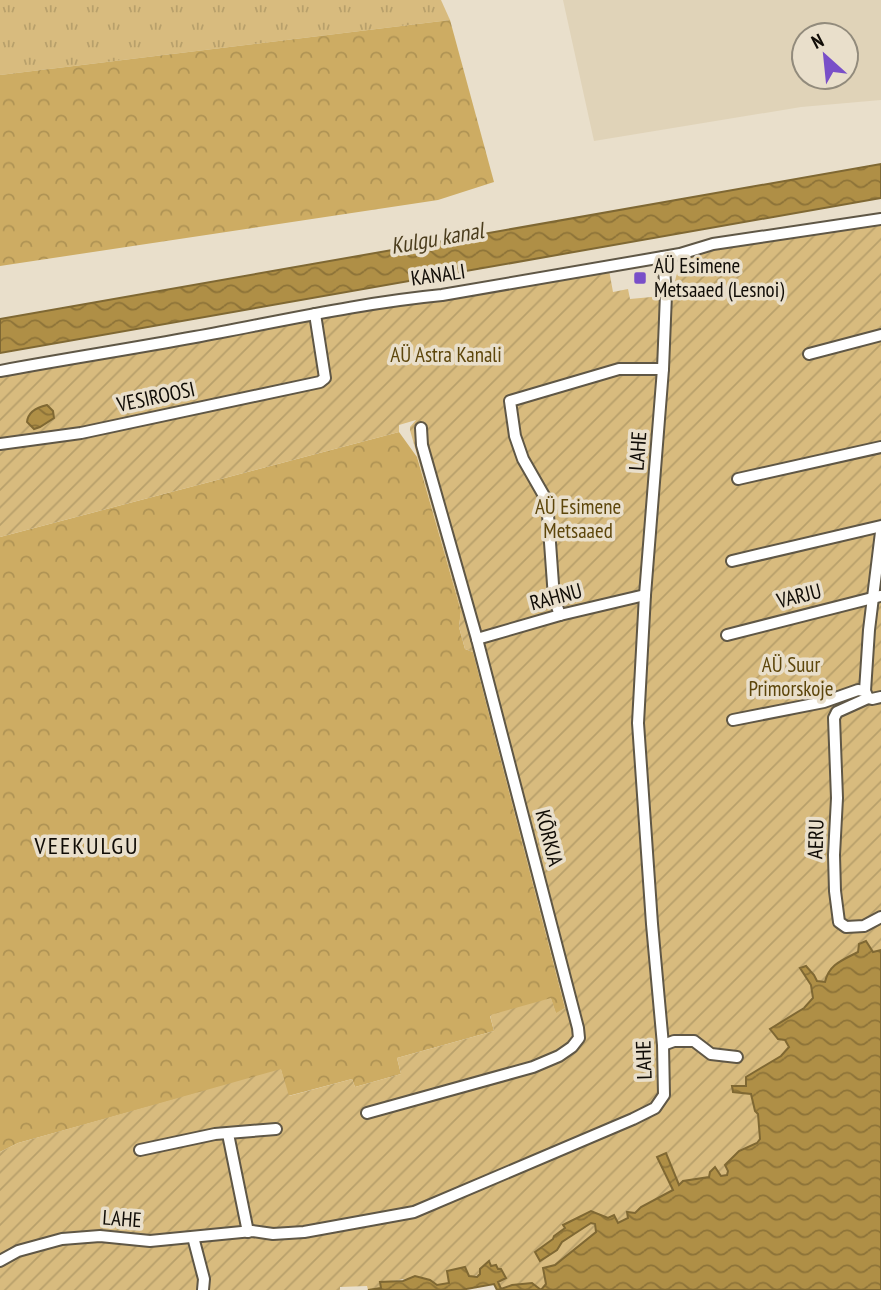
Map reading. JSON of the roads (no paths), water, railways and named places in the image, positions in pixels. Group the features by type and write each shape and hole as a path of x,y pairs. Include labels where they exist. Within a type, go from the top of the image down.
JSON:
{"street":[{"name":"KANALI","path":"0,371 315,314 663,257 713,244 881,219"},
{"name":"LAHE","path":"0,1261 18,1251 62,1239 100,1236 150,1241 248,1232 304,1232 414,1212 621,1125 655,1108 664,1095 663,1045 638,723 663,369 666,293 663,257"},
{"name":"VESIROOSI","path":"0,444 81,433 320,382 325,379 325,367 315,314"},
{"path":"809,354 881,335"},
{"path":"560,615 554,598 548,501 523,459 515,436 510,401 619,369 663,369"},
{"name":"KÕRKJA","path":"367,1113 533,1067 559,1056 579,1038 477,639 422,445 421,428"},
{"path":"738,479 881,447"},
{"path":"732,562 881,526"},
{"path":"866,694 881,533"},
{"name":"RAHNU","path":"477,639 560,615 645,595"},
{"name":"VARJU","path":"727,635 877,597"},
{"path":"733,720 824,702 858,690 872,699 881,697"},
{"name":"AERU","path":"866,694 837,712 834,718 837,798 835,891 839,922 846,928 864,926 881,917"},
{"path":"663,1045 674,1041 694,1041 711,1054 737,1057"},
{"path":"140,1150 215,1134 276,1129"},
{"path":"228,1134 248,1232"},
{"path":"193,1237 204,1279 202,1290"}],"water":[{"path":"881,164 881,198 0,353 0,319"},
{"path":"47,405 53,411 54,418 34,429 27,422 29,415"},
{"path":"866,941 873,952 881,950 881,1290 541,1290 546,1284 543,1268 555,1265 596,1232 595,1224 591,1223 540,1261 535,1252 565,1228 563,1225 591,1211 608,1218 614,1215 618,1223 628,1218 627,1212 635,1213 673,1190 657,1157 666,1153 679,1185 683,1181 709,1177 715,1167 721,1176 727,1175 725,1165 739,1151 760,1139 758,1114 751,1094 733,1092 732,1086 746,1086 746,1077 781,1056 789,1047 785,1040 778,1039 770,1029 804,1008 813,998 811,985 800,968 806,966 817,981 825,982 833,967 858,952 859,944"},
{"path":"489,1261 491,1266 496,1265 501,1269 506,1278 498,1282 501,1289 532,1283 541,1290 497,1290 494,1284 461,1290 368,1290 381,1288 380,1282 403,1281 415,1276 437,1285 449,1283 447,1271 465,1267 469,1276 477,1277 480,1269"}],"place":[{"name":"AÜ Esimene Metsaaed (Lesnoi)","path":"640,278"}],"district":[{"name":"VEEKULGU","path":"87,846"}],"water label":[{"name":"Kulgu kanal","path":"437,238"}],"park label":[{"name":"AÜ Astra Kanali","path":"446,355"},
{"name":"AÜ Esimene Metsaaed","path":"578,519"},
{"name":"AÜ Suur Primorskoje","path":"791,677"}]}
